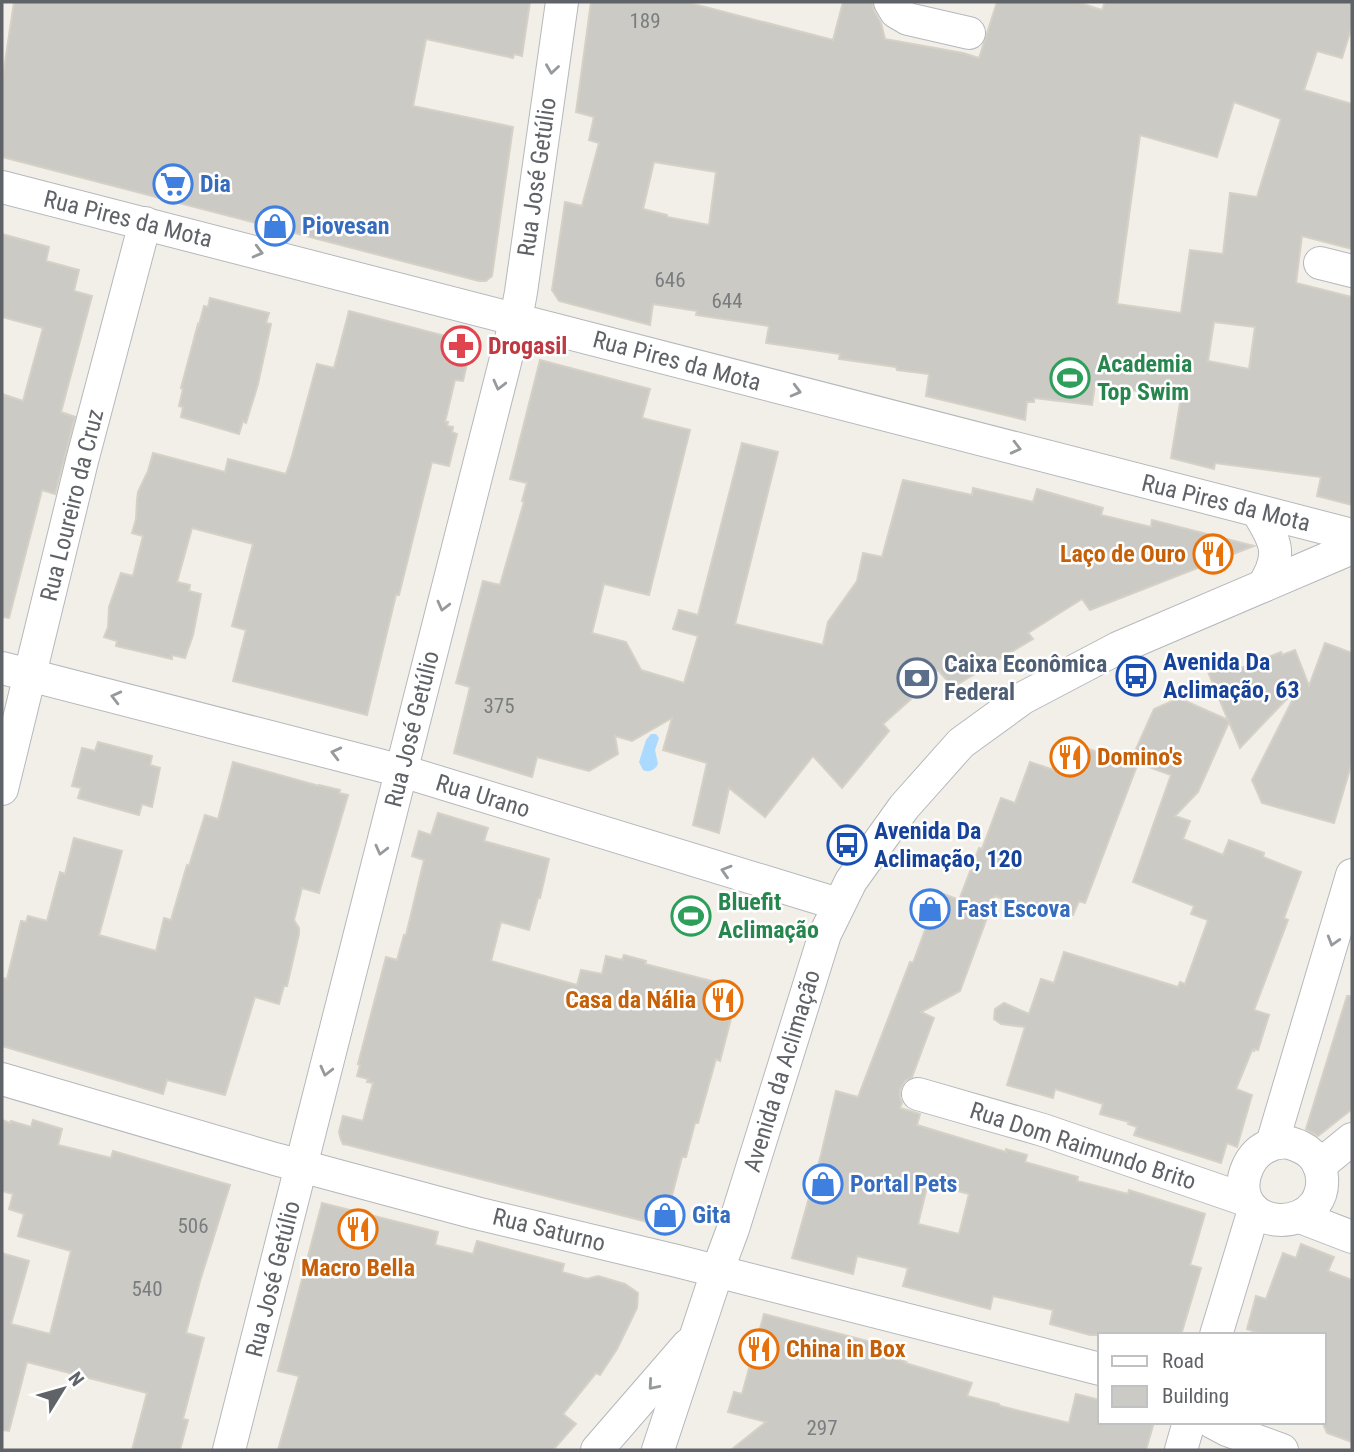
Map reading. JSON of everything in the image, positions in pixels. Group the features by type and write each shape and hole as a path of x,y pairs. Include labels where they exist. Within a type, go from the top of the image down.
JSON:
{"street":[{"name":"Rua José Getúlio","path":"229,1450 516,319 562,2"},
{"path":"890,2 896,12 908,19 969,33"},
{"name":"Rua Pires da Mota","path":"2,187 1352,535"},
{"name":"Rua Loureiro da Cruz","path":"2,789 16,672 82,461 145,223"},
{"path":"1320,262 1352,271"},
{"path":"1257,510 1270,532 1276,552 1273,568 1263,586"},
{"name":"Avenida da Aclimação","path":"658,1450 733,1229 825,934 850,881 904,807 961,743 1023,698 1118,648 1352,548"},
{"name":"Rua Urano","path":"16,672 402,771 838,904"},
{"path":"1272,1144 1352,875"},
{"name":"Rua Saturno","path":"2,1079 302,1167 476,1213 677,1261 1098,1368"},
{"name":"Rua Dom Raimundo Brito","path":"918,1094 1043,1130 1250,1205"},
{"path":"1319,1166 1352,1139"},
{"path":"1217,1333 1250,1205 1244,1188 1249,1163 1255,1155 1272,1144 1287,1142 1300,1146 1311,1154 1319,1166 1322,1186 1315,1204 1300,1217 1283,1221 1265,1216 1250,1205"},
{"path":"1300,1217 1352,1237"},
{"path":"597,1450 698,1333"},
{"path":"1181,1450 1188,1424"},
{"path":"1218,1425 1282,1450"}],"water":[{"path":"651,734 656,734 659,738 655,750 658,764 647,771 643,770 639,762 646,740"}],"building":[{"path":"14,2 530,2 522,56 514,54 513,58 426,39 413,106 513,127 492,276 486,281 479,281 2,157 2,82"},
{"path":"591,2 686,2 833,40 843,2 872,2 885,39 979,58 997,2 1077,2 1102,10 1105,2 1352,2 1352,26 1342,58 1317,51 1304,90 1352,104 1352,249 1302,236 1296,283 1352,297 1352,505 1317,496 1321,477 1215,463 1214,469 1171,458 1181,397 1095,385 1092,405 1034,398 1034,402 1027,402 1025,420 926,396 929,374 839,359 840,354 766,343 769,326 696,315 697,311 653,304 650,325 559,301 552,290 565,202 582,206 599,143 589,140 594,117 576,112","holes":["1234,102 1281,119 1257,197 1230,193 1223,254 1190,250 1181,313 1117,304 1140,135 1217,157","654,162 716,172 709,225 667,217 643,209","1214,322 1255,327 1249,369 1208,361"]},
{"path":"2,234 49,247 46,261 79,270 74,291 92,296 61,412 75,417 55,494 42,490 9,618 2,617 2,394 23,401 43,328 2,317"},
{"path":"210,298 269,313 266,323 271,324 258,384 246,423 243,421 239,434 181,417 181,388 198,324"},
{"path":"349,311 472,343 463,381 455,380 445,422 448,422 447,426 453,427 452,432 457,434 449,466 432,462 367,715 233,681 246,630 232,626 253,544 192,528 177,582 190,585 189,591 201,594 193,635 185,658 172,655 172,659 116,646 117,641 104,637 108,627 109,607 121,573 133,576 143,536 132,533 138,492 153,453 225,472 228,459 286,474 317,364 334,368"},
{"path":"540,360 650,389 642,418 690,430 649,595 604,584 592,633 626,642 641,670 684,683 698,636 673,629 679,610 698,615 742,443 778,452 735,624 823,645 828,622 857,581 863,553 882,557 903,480 972,495 973,488 1033,502 1037,489 1103,508 1101,515 1151,527 1152,520 1254,546 1090,610 1082,599 1028,633 1033,639 953,687 938,670 883,724 889,731 842,788 813,756 765,817 729,788 719,833 693,825 707,763 663,750 672,718 632,741 615,736 618,754 589,771 537,757 532,777 454,753 470,687 456,683 483,581 500,585 524,502 522,501 527,483 510,479"},
{"path":"1325,643 1352,653 1352,762 1334,823 1262,803 1252,780 1300,685 1240,748 1229,722 1198,792 1175,816 1190,821 1183,839 1223,855 1229,840 1264,853 1263,857 1301,872 1284,918 1288,920 1254,1010 1269,1015 1258,1050 1252,1050 1236,1089 1252,1095 1237,1147 1227,1143 1221,1163 1134,1135 1137,1127 1128,1124 1129,1122 1100,1114 1103,1104 1055,1089 1053,1098 1007,1085 1025,1027 1001,1024 994,1019 995,1009 1004,1003 1029,1014 1041,979 1054,983 1064,952 1178,987 1180,982 1185,984 1208,920 1191,914 1194,906 1133,882 1171,775 1138,763 1085,903 1079,901 1073,915 1050,907 1034,914 1029,909 995,896 960,991 921,1012 934,1018 912,1077 905,1081 900,1090 900,1108 920,1114 917,1125 1006,1152 1006,1149 1027,1155 1025,1162 1078,1177 1077,1181 1128,1194 1129,1190 1205,1214 1190,1265 1201,1268 1182,1333 1090,1335 1050,1324 1053,1310 993,1296 990,1309 903,1286 908,1268 857,1256 853,1274 792,1258 836,1091 858,1097 939,892 959,900 1001,798 1015,803 1030,762 1054,770 1067,743 1071,742 1115,759 1117,753 1132,758 1154,709 1179,698 1228,720 1206,667 1231,657 1236,670 1281,652 1282,655 1295,650 1309,686","holes":["928,1183 969,1194 959,1234 918,1224"]},
{"path":"98,742 152,756 150,765 160,768 152,807 142,804 139,815 78,798 81,788 72,786 82,748 95,751"},
{"path":"233,762 340,790 339,793 348,795 319,893 302,888 294,920 299,934 287,986 284,986 279,1004 255,997 225,1095 167,1080 163,1094 2,1046 2,978 7,979 21,921 26,922 28,916 47,921 60,872 65,874 74,838 122,851 99,935 156,951 164,918 171,920 205,815 218,819"},
{"path":"438,813 488,828 484,841 549,859 529,930 501,922 491,961 577,985 581,970 602,974 606,956 622,960 624,955 646,961 645,964 739,988 720,1061 716,1059 698,1123 695,1123 686,1157 682,1157 667,1227 343,1144 339,1132 343,1116 363,1121 373,1083 357,1076 358,1064 386,957 397,960 406,935 424,860 412,856 419,831 431,835"},
{"path":"1347,996 1352,996 1352,1109 1318,1136 1306,1129"},
{"path":"2,1120 31,1127 33,1120 62,1129 58,1145 111,1158 113,1151 230,1185 186,1333 204,1338 183,1419 188,1420 180,1450 132,1450 147,1393 27,1362 9,1431 2,1430 2,1253 29,1261 11,1324 50,1334 71,1251 18,1236 24,1214 9,1209 13,1194 2,1191"},
{"path":"322,1203 438,1232 435,1245 473,1254 477,1241 564,1264 562,1272 587,1279 598,1276 625,1284 638,1293 637,1308 617,1349 600,1375 596,1373 563,1414 576,1424 553,1450 278,1450 299,1376 278,1371"},
{"path":"1301,1244 1334,1257 1328,1271 1352,1280 1352,1442 1327,1433 1324,1426 1326,1333 1258,1333 1247,1329 1256,1296 1266,1299 1283,1253 1296,1258"},
{"path":"764,1314 886,1346 883,1354 972,1383 967,1396 1000,1406 1069,1423 1076,1394 1098,1400 1098,1424 1153,1424 1146,1450 731,1450 766,1422 728,1412 734,1392 742,1394"}],"place":[{"name":"Dia","path":"173,184"},
{"name":"Piovesan","path":"275,226"},
{"name":"Drogasil","path":"461,346"},
{"name":"Academia Top Swim","path":"1070,378"},
{"name":"Laço de Ouro","path":"1213,554"},
{"name":"Avenida Da Aclimação, 63","path":"1136,676"},
{"name":"Caixa Econômica Federal","path":"917,678"},
{"name":"Domino's","path":"1070,757"},
{"name":"Avenida Da Aclimação, 120","path":"847,845"},
{"name":"Fast Escova","path":"930,909"},
{"name":"Bluefit Aclimação","path":"691,916"},
{"name":"Casa da Nália","path":"723,1000"},
{"name":"Portal Pets","path":"823,1184"},
{"name":"Gita","path":"665,1215"},
{"name":"Macro Bella","path":"358,1229"},
{"name":"China in Box","path":"759,1349"}]}
